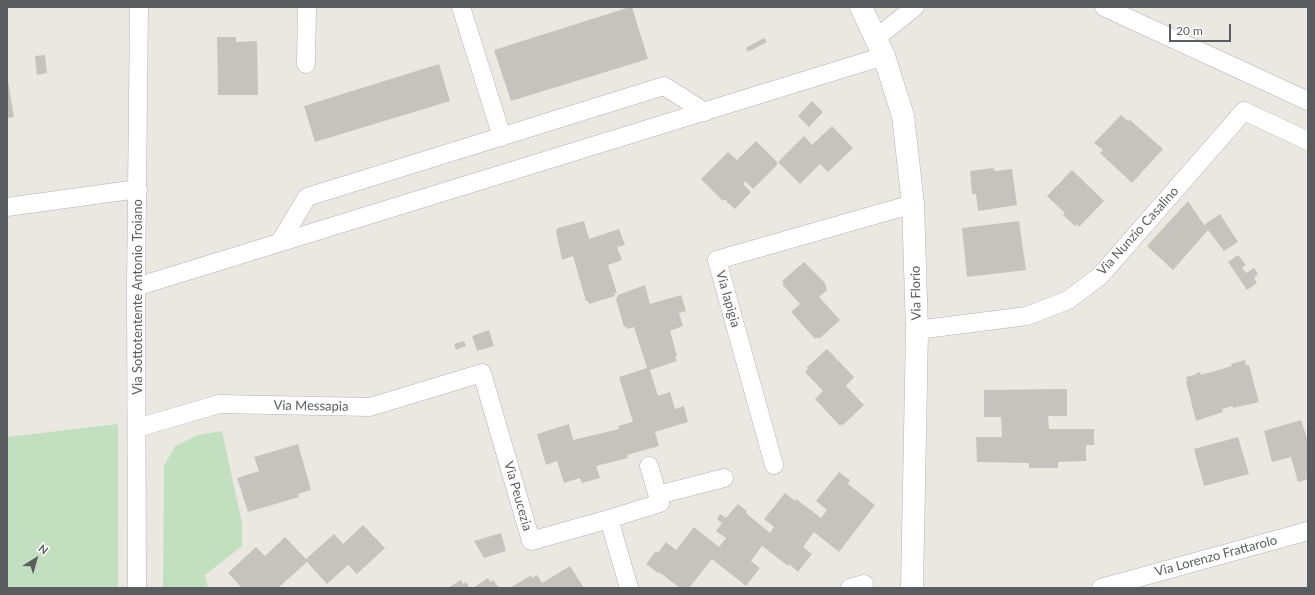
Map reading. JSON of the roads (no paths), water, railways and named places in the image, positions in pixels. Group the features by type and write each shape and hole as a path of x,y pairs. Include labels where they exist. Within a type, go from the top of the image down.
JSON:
{"street":[{"name":"Via Sottotentente Antonio Troiano","path":"137,588 136,286 138,189 138,7"},
{"path":"306,64 307,7"},
{"path":"461,7 502,137"},
{"name":"Via Florio","path":"862,7 880,47 903,116 914,204 916,330 912,588"},
{"path":"136,286 705,112 880,47 915,7"},
{"path":"1104,7 1308,101"},
{"path":"280,242 307,197 664,86 705,112"},
{"name":"Via Nunzio Casalino","path":"916,330 1027,316 1068,300 1100,276 1244,111 1308,141"},
{"path":"7,207 138,189"},
{"name":"Via Iapigia","path":"774,465 717,260 914,204"},
{"name":"Via Messapia","path":"137,428 219,404 370,407 482,373"},
{"name":"Via Peucezia","path":"482,373 531,541 609,519"},
{"path":"629,588 609,519 660,503 649,466"},
{"path":"658,495 724,478"},
{"name":"Via Lorenzo Frattarolo","path":"1101,588 1308,531"}]}
